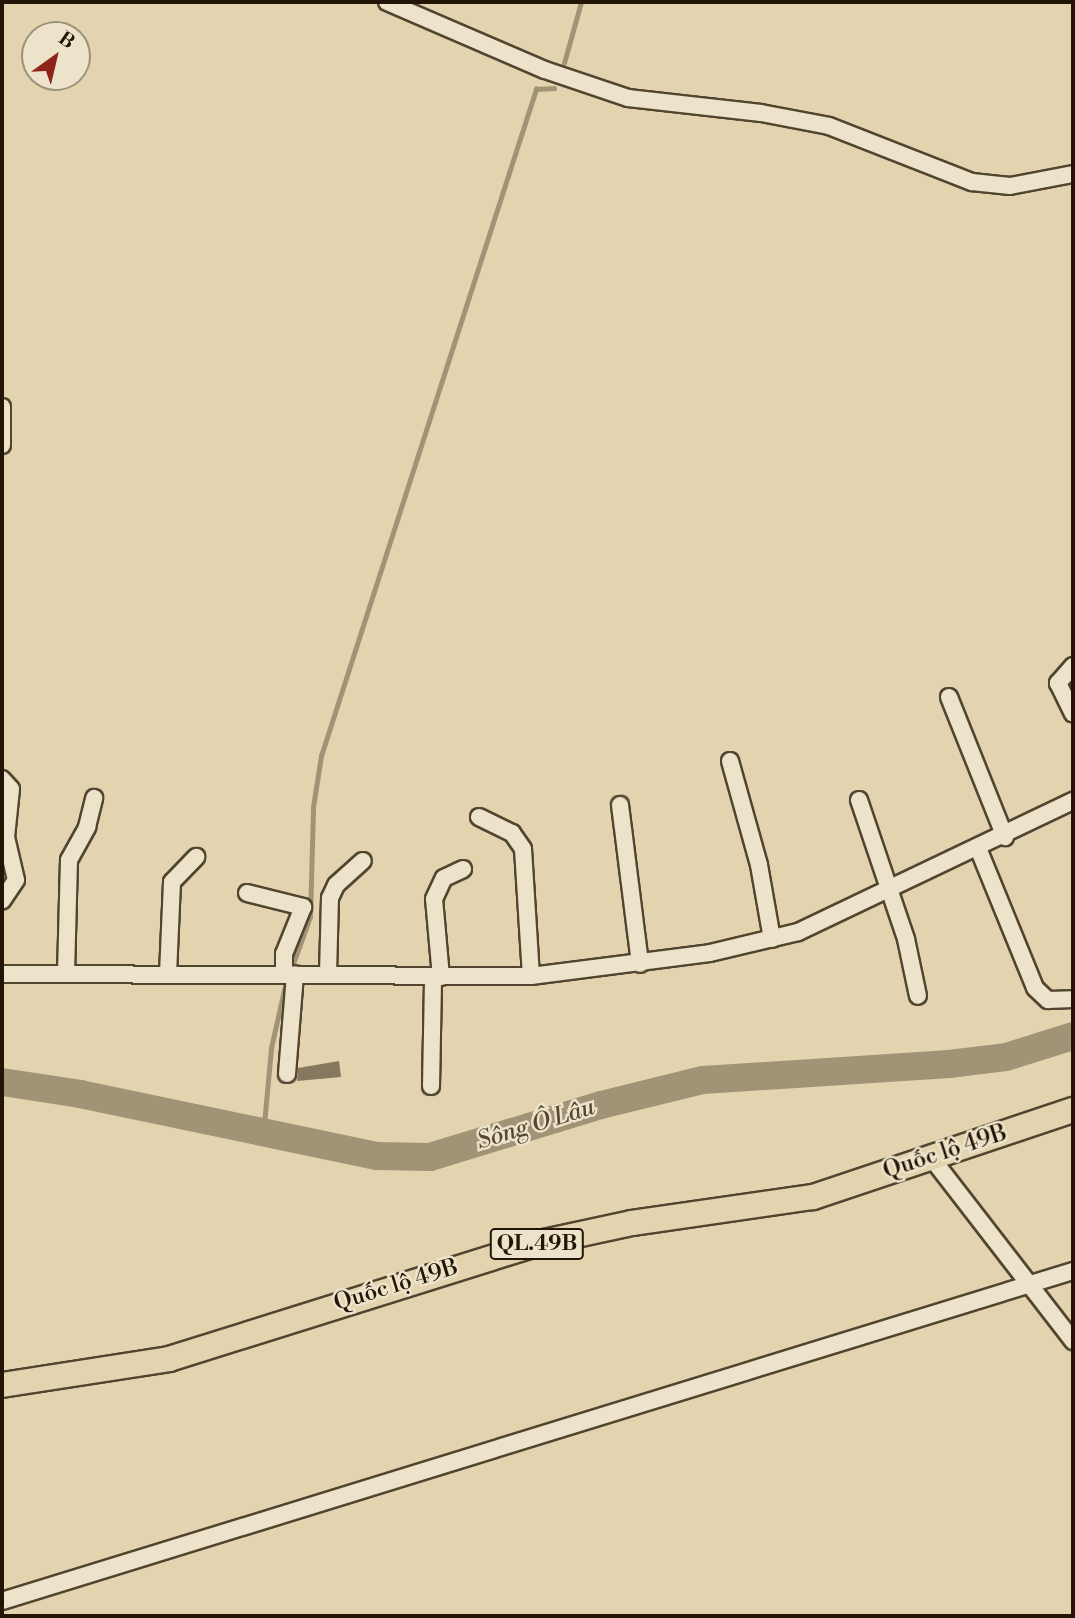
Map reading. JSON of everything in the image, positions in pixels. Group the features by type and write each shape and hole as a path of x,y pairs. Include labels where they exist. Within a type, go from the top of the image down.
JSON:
{"main road":[{"name":"Quốc lộ 49B","path":"2,1385 169,1359 539,1243 632,1223 813,1197 1073,1110"}],"street":[{"path":"387,2 545,70 628,98 829,126 972,182 1010,186 1073,174"},
{"path":"2,409 2,445"},
{"path":"1073,666 1058,683 1073,714"},
{"path":"950,697 1004,837"},
{"path":"730,761 758,865 772,939"},
{"path":"2,779 11,789 6,837 16,880 2,901"},
{"path":"66,974 69,860 87,827 94,798"},
{"path":"859,800 906,939 918,996"},
{"path":"2,974 531,976 640,964 772,939 888,892 1073,801"},
{"path":"620,805 640,964"},
{"path":"479,817 512,833 523,849 531,976"},
{"path":"978,848 1035,988 1048,1000 1073,999"},
{"path":"168,974 172,882 196,857"},
{"path":"328,974 330,898 336,885 363,861"},
{"path":"431,1086 437,977 434,899 444,878 463,870"},
{"path":"247,893 303,907 284,954 289,974 288,1074"},
{"path":"930,1156 1073,1341"},
{"path":"2,1601 1073,1271"}],"building":[{"path":"339,1061 341,1077 297,1081 298,1068"}],"waterway":[{"path":"564,63 581,2"},
{"path":"263,1135 271,1048 285,986 310,917 313,807 321,756 536,89 554,88"},
{"name":"Sông Ô Lâu","path":"2,1082 80,1094 377,1156 430,1157 601,1105 703,1080 949,1064 1006,1057 1073,1036"}]}
